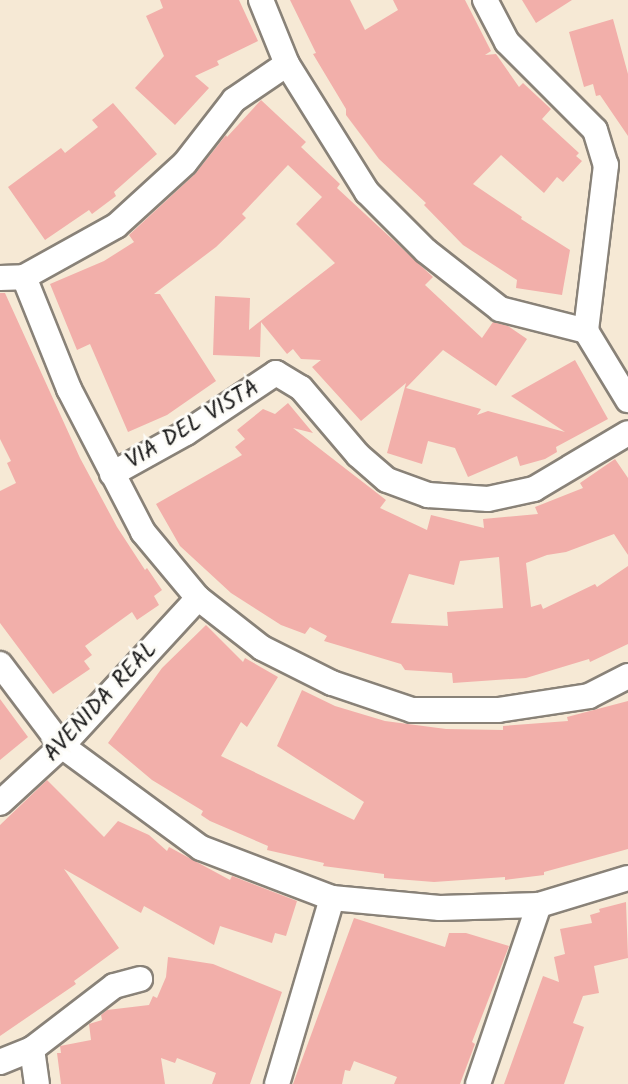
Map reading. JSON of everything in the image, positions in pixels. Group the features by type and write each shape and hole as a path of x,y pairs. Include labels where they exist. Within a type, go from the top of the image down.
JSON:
{"lane":[{"path":"261,0 287,64 367,192 426,251 500,309 586,331"},
{"path":"485,0 507,42 595,130 606,165 586,331 628,400"},
{"path":"287,64 234,100 185,163 116,226 12,278 143,532 198,598 262,648 332,683 412,710 511,708 589,696 628,676"},
{"name":"VIA DEL VISTA","path":"112,474 186,433 276,373 300,388 358,455 387,480 428,495 488,499 534,489 628,433"},
{"name":"AVENIDA REAL","path":"0,803 62,746 198,598"},
{"path":"0,664 62,746 201,848 332,898 440,908 538,905 628,878"},
{"path":"277,1084 332,898"},
{"path":"478,1084 538,905"},
{"path":"0,1062 32,1049 114,986 140,979"},
{"path":"32,1049 37,1084"}],"building":[{"path":"160,0 239,0 258,41 217,61 219,65 195,76 209,88 175,125 135,88 164,56 146,16 163,8"},
{"path":"290,0 350,0 365,30 398,10 393,0 465,0 491,51 485,55 496,54 519,87 523,83 551,109 542,119 579,153 576,156 582,161 563,182 557,177 544,193 501,155 473,184 570,250 562,295 516,288 517,280 463,245 424,205 426,203 379,159 346,115 346,109 313,54 316,53"},
{"path":"522,0 572,0 536,23"},
{"path":"613,19 628,74 628,136 600,95 596,96 593,84 584,87 569,32"},
{"path":"261,100 306,142 301,147 340,184 337,188 433,277 425,285 482,338 493,322 508,326 527,339 496,386 443,350 406,388 481,409 477,415 488,411 565,432 511,396 575,360 608,419 556,447 557,452 545,459 520,466 517,456 468,477 455,448 428,441 422,464 387,453 406,383 361,421 312,367 321,360 301,359 293,349 287,354 261,322 260,357 213,355 215,296 250,298 249,330 335,263 296,224 322,197 288,165 242,214 246,218 216,247 154,294 160,294 216,381 167,415 128,432 90,344 77,350 50,284 104,261 134,242 129,235 195,174 226,135 227,137"},
{"path":"113,103 157,154 114,192 116,196 92,214 89,210 45,240 8,187 61,148 65,153 98,127 92,120"},
{"path":"0,293 5,293 80,458 117,527 145,570 147,568 162,590 154,596 159,605 137,620 132,612 85,646 92,655 84,661 90,669 53,694 0,623 0,491 16,483 7,463 11,461 0,439"},
{"path":"288,403 313,433 293,428 386,500 380,508 427,530 431,515 484,528 483,519 538,514 535,507 583,488 580,483 615,459 628,478 628,555 614,534 526,563 531,607 541,604 543,609 595,584 597,587 628,566 628,644 590,662 589,659 526,678 453,683 452,673 405,670 401,664 324,641 327,636 310,627 305,634 281,625 231,593 180,546 156,504 242,455 235,447 245,439 237,430 263,409 275,414","holes":["499,557 503,608 447,612 448,626 391,623 409,574 454,585 460,561"]},
{"path":"206,625 243,662 245,658 278,677 247,727 241,722 221,756 354,820 364,802 277,746 302,690 335,706 385,721 446,729 503,730 503,726 568,721 567,717 628,701 628,849 544,872 544,875 505,880 505,877 434,882 384,878 384,874 323,866 324,863 267,850 268,846 210,821 201,815 203,811 152,780 108,743 162,668"},
{"path":"0,699 28,737 0,760"},
{"path":"47,780 104,837 118,821 149,835 167,851 169,847 230,880 232,876 297,901 286,936 275,933 272,943 220,926 214,945 144,906 141,913 64,869 119,948 74,981 76,984 0,1036 0,825"},
{"path":"626,902 628,958 594,966 599,993 583,996 573,1023 584,1027 564,1084 504,1084 543,976 559,982 554,957 565,954 560,929 592,923 590,915 600,912 599,909"},
{"path":"354,918 445,947 449,933 466,933 509,946 472,1042 475,1044 460,1084 394,1084 397,1077 354,1061 350,1071 345,1070 342,1084 293,1084"},
{"path":"168,957 213,964 282,992 250,1084 212,1084 216,1073 177,1058 175,1063 161,1058 165,1084 61,1084 57,1053 61,1053 60,1046 91,1040 89,1024 102,1020 101,1015 107,1010 149,1005 153,996 157,998 166,977"}]}
